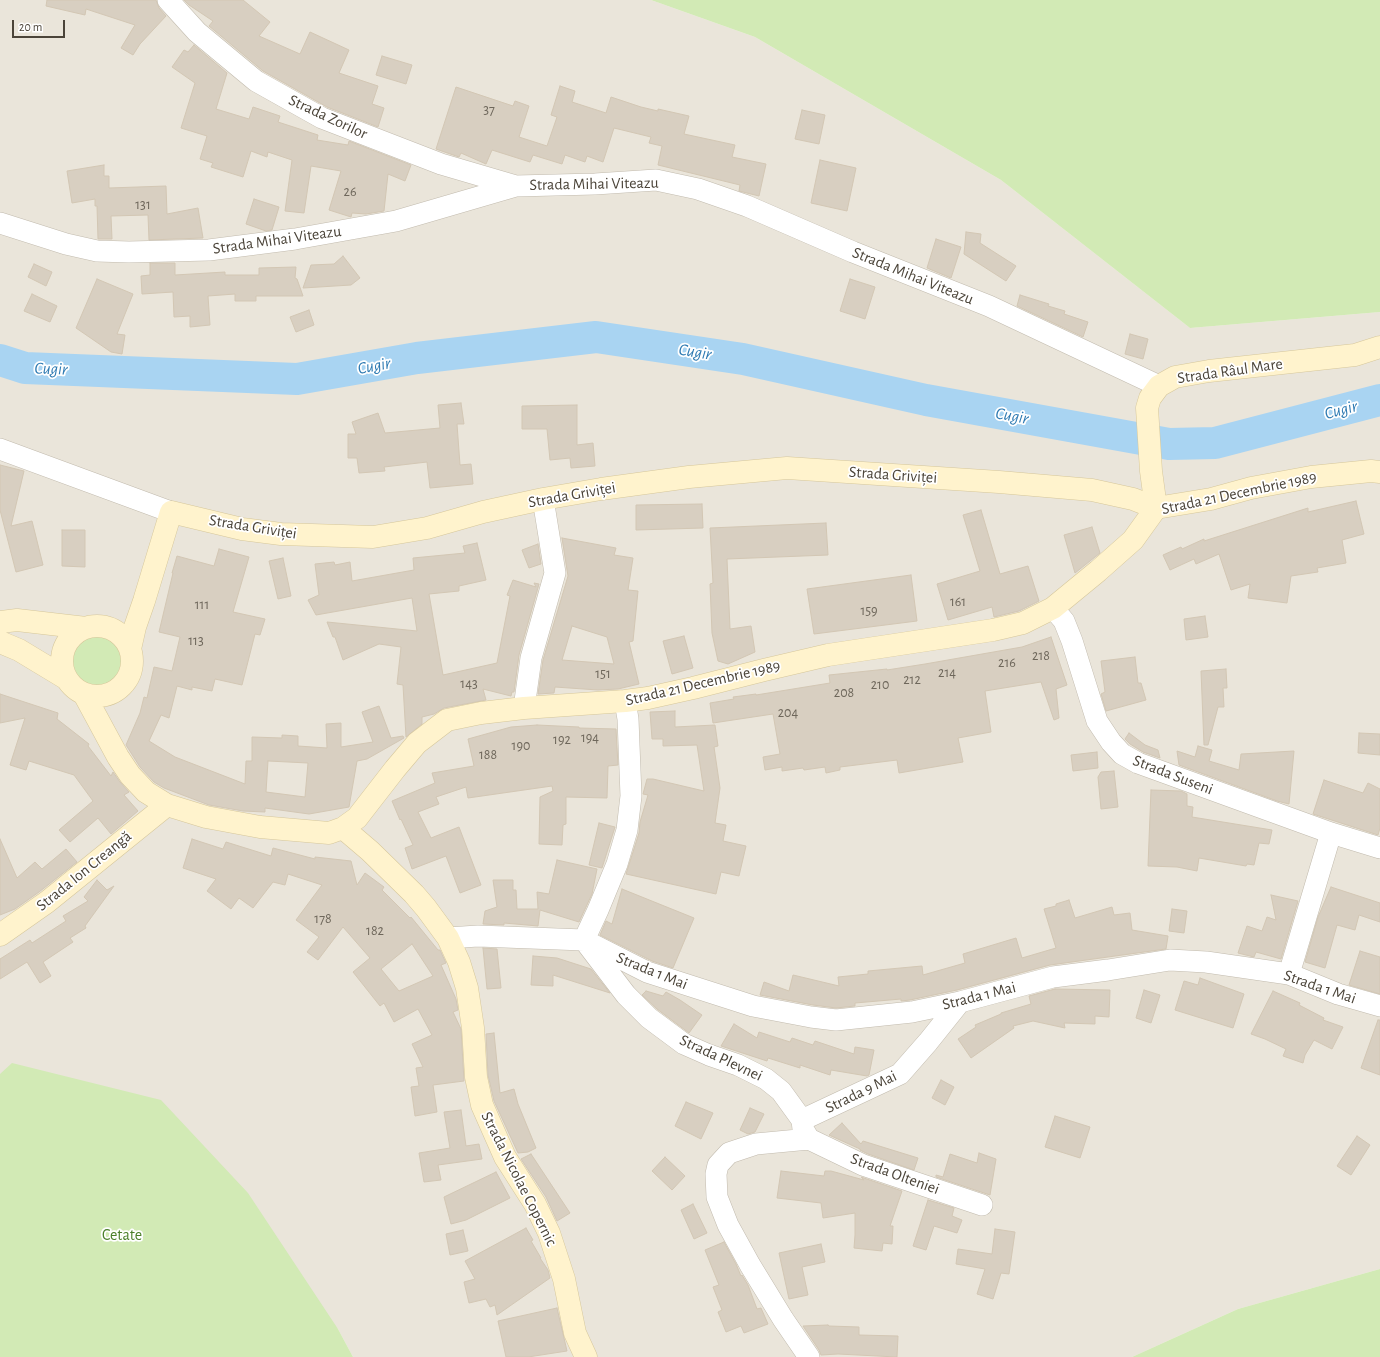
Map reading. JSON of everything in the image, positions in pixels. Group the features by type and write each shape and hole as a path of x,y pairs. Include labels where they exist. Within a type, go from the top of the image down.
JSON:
{"main road":[{"name":"Strada Râul Mare","path":"1156,508 1147,408 1150,398 1159,386 1175,377 1209,371 1355,355 1380,347"},
{"name":"Strada Griviței","path":"171,512 242,528 281,534 373,537 427,528 483,512 601,488 681,478 787,468 999,482 1092,490 1133,499 1156,508"},
{"name":"Strada 21 Decembrie 1989","path":"84,694 118,758 130,775 146,792 167,805 206,817 260,827 329,833 343,828 357,818 417,743 447,720 481,713 524,708 648,698 828,655 993,630 1023,623 1053,608 1098,571 1133,540 1156,508 1211,499 1251,488 1311,477 1371,471 1380,472"},
{"path":"130,650 135,627 171,512"},
{"path":"0,622 17,620 95,627 112,629 120,635 126,641 130,650 132,660 130,672 125,682 117,690 96,696 84,694 74,688 67,679 63,669 62,659 64,649 69,640 76,633 95,627 127,614 144,601"},
{"path":"0,642 20,650 67,679"},
{"name":"Strada Ion Creangă","path":"0,935 47,902 167,805"},
{"name":"Strada Nicolae Copernic","path":"343,828 370,851 414,894 448,938 459,962 467,988 473,1028 476,1077 482,1106 505,1157 535,1204 549,1233 564,1279 575,1334 586,1357"}],"street":[{"name":"Strada Zorilor","path":"168,0 197,32 256,80 322,118 441,164 516,186"},
{"name":"Strada Mihai Viteazu","path":"0,223 66,244 97,251 128,252 209,250 295,239 396,221 516,186 595,184 656,180 698,189 747,206 853,252 989,306 1159,386"},
{"name":"Strada Griviței","path":"0,449 171,512"},
{"path":"524,708 531,658 555,572 542,499"},
{"name":"Strada Suseni","path":"1053,608 1064,621 1072,641 1097,721 1111,742 1122,754 1138,763 1331,833 1380,848"},
{"path":"448,938 478,936 584,940 617,864 627,830 632,796 628,719 625,701"},
{"path":"1289,974 1331,833"},
{"name":"Strada 1 Mai","path":"584,940 647,972 682,984 753,1006 836,1020 912,1012 960,1002 1053,977 1170,960 1206,962 1289,974 1338,994 1380,1006"},
{"name":"Strada Plevnei","path":"584,940 626,995 649,1018 684,1044 709,1055 738,1064 766,1079 781,1091 805,1129"},
{"name":"Strada 9 Mai","path":"805,1129 900,1074 960,1002"},
{"path":"805,1129 729,1153 718,1165 716,1174 717,1197 728,1225 783,1320 811,1356"},
{"name":"Strada Olteniei","path":"805,1129 863,1165 982,1205"}],"shaded area":[{"path":"0,0 651,0 755,37 1001,180 1190,328 1380,312 1380,1269 1238,1309 1132,1357 353,1357 338,1329 0,1074"}],"green space":[{"path":"651,0 1380,0 1380,312 1190,328 1001,180 755,37"},
{"path":"91,634 101,634 111,638 119,646 123,656 123,666 119,676 111,684 101,688 91,688 81,684 73,676 69,666 69,656 73,646 81,638"},
{"name":"Cetate","path":"12,1063 161,1100 248,1193 338,1329 353,1357 0,1357 0,1074"},
{"path":"1380,1269 1380,1357 1132,1357 1238,1309"}],"building":[{"path":"47,0 156,0 159,8 166,16 140,44 133,55 121,48 135,25 86,9 85,15 46,6"},
{"path":"184,0 243,0 270,22 259,36 300,54 310,32 349,50 339,73 378,86 372,104 384,108 378,127 327,107 263,71 209,26 213,21"},
{"path":"194,45 227,73 216,109 249,119 253,107 280,116 278,122 318,135 317,140 348,145 349,141 411,165 405,181 388,174 384,211 366,214 352,213 351,217 329,210 341,171 311,166 304,213 285,211 292,160 268,152 267,157 251,151 243,177 211,167 213,163 200,159 207,136 181,128 195,83 172,67 184,50 188,52"},
{"path":"382,56 412,65 406,84 376,75"},
{"path":"560,86 575,91 572,102 606,113 611,97 641,107 689,116 684,134 735,145 732,157 766,164 759,196 739,191 740,185 658,165 662,146 649,143 651,137 614,128 603,162 587,156 585,162 565,155 562,164 533,155 530,162 492,150 486,164 461,153 459,157 436,149 456,87 513,106 515,101 529,106 519,137 547,146 557,117 551,115"},
{"path":"802,110 825,115 819,144 795,139"},
{"path":"820,160 856,168 847,211 811,203"},
{"path":"104,165 104,176 109,176 109,188 166,186 167,214 198,208 203,238 149,240 148,215 111,216 112,239 98,239 97,206 95,206 95,199 72,203 67,171"},
{"path":"254,199 279,207 272,230 266,231 246,224"},
{"path":"966,232 981,234 980,243 1016,266 1006,281 964,254"},
{"path":"936,239 961,247 951,278 927,268"},
{"path":"343,256 360,278 351,285 303,288 311,265 334,264"},
{"path":"150,263 175,263 175,275 225,272 225,275 259,275 259,268 296,267 295,278 297,279 303,296 256,296 256,301 235,301 235,294 208,296 210,325 190,327 190,316 174,317 173,292 142,294 141,276 150,275"},
{"path":"34,264 52,272 46,286 28,277"},
{"path":"97,279 133,294 117,334 125,335 122,354 111,352 76,328"},
{"path":"850,279 875,287 865,319 840,311"},
{"path":"32,294 57,306 50,322 24,311"},
{"path":"1020,295 1049,304 1048,306 1065,311 1064,314 1088,322 1083,337 1017,306"},
{"path":"309,310 314,325 296,332 290,317"},
{"path":"1130,334 1148,339 1143,359 1125,354"},
{"path":"461,403 464,424 457,424 460,465 471,464 473,484 430,488 427,462 384,467 385,471 359,473 357,458 348,458 348,434 356,434 352,422 378,413 385,433 440,428 438,405"},
{"path":"577,405 577,445 593,443 595,466 571,468 570,458 550,460 547,429 522,429 522,406"},
{"path":"0,465 24,471 11,526 32,521 43,565 16,572 0,510"},
{"path":"1356,501 1364,534 1342,540 1346,563 1317,568 1318,572 1291,576 1287,603 1248,598 1250,584 1231,590 1219,554 1196,564 1194,559 1170,570 1163,555 1181,547 1182,549 1204,539 1204,541 1308,508 1308,512"},
{"path":"702,504 703,528 636,530 636,505"},
{"path":"981,510 1000,574 1028,566 1039,601 1019,611 994,617 992,607 948,620 937,584 980,571 963,515"},
{"path":"826,523 828,555 727,559 730,629 751,626 755,652 728,664 718,661 712,633 710,584 713,583 710,528"},
{"path":"1092,527 1100,553 1075,573 1064,535"},
{"path":"62,530 85,530 85,567 62,566"},
{"path":"562,538 616,548 614,555 633,558 628,590 638,591 633,641 629,642 639,684 618,689 598,690 555,687 554,693 538,694 543,660 568,576","holes":["572,626 607,637 614,664 562,660"]},
{"path":"477,543 486,580 459,586 459,591 429,594 443,675 497,663 510,596 507,595 513,580 536,587 534,583 539,584 519,655 514,692 512,692 511,696 483,689 486,700 444,708 434,714 422,717 422,724 406,737 403,685 397,684 401,647 379,644 343,660 335,637 333,637 327,622 417,631 412,598 316,615 308,600 319,595 315,564 334,562 335,565 350,562 352,581 414,570 413,558 465,553 463,546"},
{"path":"538,544 541,564 529,568 522,550"},
{"path":"219,549 249,557 233,612 265,619 260,635 255,634 242,685 215,679 212,691 192,687 192,690 177,686 169,718 161,715 149,741 175,757 245,784 246,761 252,761 252,737 282,738 282,735 298,736 298,746 327,748 326,724 341,723 341,747 373,742 362,712 379,706 391,738 403,736 404,738 367,759 357,761 349,807 309,814 265,808 265,812 243,811 209,805 164,788 154,782 140,767 126,745 140,713 144,697 147,698 154,667 172,671 180,637 159,632 177,556 214,566","holes":["268,761 308,763 305,797 266,792"]},
{"path":"283,558 291,596 278,599 269,561"},
{"path":"911,575 917,621 814,634 807,589"},
{"path":"1205,616 1208,637 1186,640 1184,619"},
{"path":"684,636 693,668 672,674 663,641"},
{"path":"1051,637 1067,685 1056,689 1059,718 1054,720 1041,682 985,691 991,732 958,738 963,762 899,773 897,760 840,767 840,770 826,773 825,767 782,771 782,767 765,770 763,757 780,754 773,714 713,723 710,703 734,699 733,697 756,695 830,683 829,675 887,670 1022,647"},
{"path":"1135,657 1138,683 1141,683 1146,700 1106,711 1101,694 1105,692 1101,661"},
{"path":"1226,669 1227,688 1223,688 1224,707 1218,707 1208,745 1204,745 1201,671"},
{"path":"0,694 58,713 57,719 89,744 88,746 111,776 113,772 129,792 124,795 138,811 111,834 98,818 70,842 59,830 93,801 74,775 29,761 26,770 10,765 25,718 0,723"},
{"path":"675,711 675,727 715,725 718,746 714,747 720,788 715,823 726,825 723,841 746,846 739,876 721,872 716,894 626,874 639,833 640,822 648,795 643,794 647,779 653,779 704,791 697,745 663,746 663,739 652,739 650,712"},
{"path":"537,725 616,729 618,765 608,766 607,798 566,797 566,824 563,825 562,845 539,844 540,797 553,791 552,786 468,798 466,787 436,797 439,804 418,812 431,838 459,827 481,885 460,893 446,856 412,869 405,848 413,845 392,801 435,783 432,773 474,766 468,739 511,727"},
{"path":"1129,733 1145,745 1158,750 1160,758 1143,752 1130,744 1125,739"},
{"path":"1359,733 1380,734 1380,755 1358,753"},
{"path":"1198,746 1212,750 1209,761 1239,770 1241,754 1294,751 1289,804 1179,765 1177,751 1195,757"},
{"path":"1097,752 1098,768 1073,771 1071,755"},
{"path":"1114,771 1118,807 1101,809 1098,777 1101,772"},
{"path":"1324,780 1363,793 1368,783 1380,789 1380,828 1378,835 1313,814"},
{"path":"1151,790 1181,791 1187,794 1187,806 1193,807 1192,817 1272,830 1269,844 1259,843 1254,865 1247,864 1246,866 1199,858 1197,871 1177,867 1148,866"},
{"path":"599,823 615,827 602,868 589,865"},
{"path":"0,839 17,878 35,862 42,869 66,849 77,862 15,909 0,915"},
{"path":"192,839 223,849 226,842 271,856 273,848 315,859 315,857 351,861 357,885 365,873 384,887 382,890 410,918 411,917 438,950 440,950 446,963 441,965 456,999 458,1010 453,1012 461,1029 464,1081 433,1085 437,1112 415,1116 411,1087 419,1086 416,1068 423,1067 412,1044 432,1035 418,1009 394,1022 384,1003 380,1006 353,972 370,958 343,927 318,960 307,952 319,937 296,920 322,885 288,874 285,885 273,882 253,908 239,898 231,909 207,891 216,879 183,868","holes":["412,944 433,976 399,991 381,969"]},
{"path":"557,860 597,869 592,894 579,922 540,910 538,926 504,923 504,925 483,924 485,911 497,907 493,880 513,880 513,890 516,890 517,909 538,909 537,892 549,894"},
{"path":"97,880 107,890 114,886 85,926 86,928 70,938 73,942 43,962 51,976 40,983 27,962 0,979 0,959 30,940 32,943 66,921 63,916 88,901 84,897"},
{"path":"1331,887 1380,903 1380,922 1359,915 1355,930 1337,925 1325,968 1305,962 1318,917"},
{"path":"622,889 694,918 673,968 652,961 600,935 606,921 612,924"},
{"path":"1271,895 1298,901 1281,959 1256,952 1254,957 1238,953 1247,926 1262,931 1267,917 1276,920"},
{"path":"1069,900 1075,918 1112,907 1114,915 1130,913 1132,930 1168,936 1166,949 1050,965 957,990 910,1000 901,1001 901,999 855,1003 855,1006 836,1008 760,995 764,982 789,991 793,975 839,986 838,977 868,974 868,971 922,966 923,975 965,963 963,954 1016,938 1022,958 1056,948 1044,909 1056,906 1056,904"},
{"path":"1172,909 1187,911 1184,933 1169,931"},
{"path":"483,948 497,949 501,988 487,989"},
{"path":"1360,951 1380,957 1380,994 1349,985"},
{"path":"533,956 557,958 591,969 610,993 553,975 553,986 531,985"},
{"path":"1200,978 1244,994 1233,1028 1175,1010 1184,981 1198,985"},
{"path":"1055,989 1110,990 1109,1017 1095,1016 1095,1024 1064,1023 1065,1028 1033,1021 1013,1026 1014,1028 971,1058 958,1039 976,1027 975,1025 1001,1013 1031,1004 1029,996"},
{"path":"1144,990 1160,995 1151,1023 1136,1018"},
{"path":"646,991 663,996 666,992 702,1015 689,1033 657,1009 642,995"},
{"path":"1273,991 1300,1003 1299,1005 1324,1018 1323,1020 1343,1027 1332,1049 1314,1040 1305,1055 1303,1063 1283,1056 1286,1049 1251,1034"},
{"path":"1378,1020 1380,1020 1380,1075 1361,1068"},
{"path":"734,1024 757,1038 759,1032 790,1042 792,1038 813,1045 815,1041 854,1054 855,1047 874,1050 869,1075 867,1076 831,1070 830,1075 800,1065 800,1068 768,1058 767,1061 721,1046"},
{"path":"494,1033 500,1093 514,1089 518,1104 536,1148 528,1152 518,1153 494,1101 488,1075 486,1034"},
{"path":"941,1080 954,1087 945,1105 932,1098"},
{"path":"686,1102 713,1113 701,1139 675,1126"},
{"path":"750,1108 764,1114 755,1132 748,1134 740,1130"},
{"path":"461,1110 466,1146 479,1144 482,1159 438,1165 441,1180 424,1182 419,1153 450,1148 444,1112"},
{"path":"1055,1116 1090,1127 1080,1158 1045,1147"},
{"path":"842,1123 861,1144 863,1141 918,1158 914,1170 868,1154 829,1135"},
{"path":"1357,1136 1370,1145 1351,1175 1337,1166"},
{"path":"979,1153 996,1159 990,1195 936,1177 936,1175 943,1177 950,1154 977,1163"},
{"path":"531,1154 570,1213 557,1221 546,1197 521,1159"},
{"path":"665,1157 685,1176 672,1190 652,1171"},
{"path":"781,1171 824,1176 825,1171 831,1171 864,1180 861,1177 902,1191 890,1226 893,1226 892,1244 883,1243 882,1251 854,1248 855,1213 823,1218 821,1203 777,1198"},
{"path":"496,1172 510,1198 466,1220 451,1224 444,1197"},
{"path":"928,1200 954,1208 952,1216 962,1220 957,1233 934,1226 926,1250 913,1246"},
{"path":"693,1204 707,1233 694,1239 681,1210"},
{"path":"526,1228 533,1240 531,1241 548,1270 550,1278 497,1315 495,1305 490,1307 486,1299 469,1303 464,1282 475,1279 465,1261"},
{"path":"995,1229 1015,1232 1009,1274 1001,1273 993,1299 977,1294 985,1269 956,1264 958,1249 992,1254"},
{"path":"463,1230 468,1251 450,1255 446,1234"},
{"path":"724,1242 741,1276 742,1275 748,1285 757,1309 761,1308 768,1324 744,1333 741,1326 726,1332 718,1312 722,1310 713,1287 719,1285 705,1250"},
{"path":"821,1244 825,1262 802,1267 808,1295 789,1299 779,1253"},
{"path":"557,1308 567,1351 528,1357 506,1357 498,1321"},
{"path":"828,1325 859,1327 859,1335 898,1336 897,1357 838,1354 821,1355 803,1326"}],"waterway":[{"name":"Cugir","path":"0,360 25,368 297,379 417,358 596,337 743,359 926,400 1169,444 1215,443 1380,400"}]}
